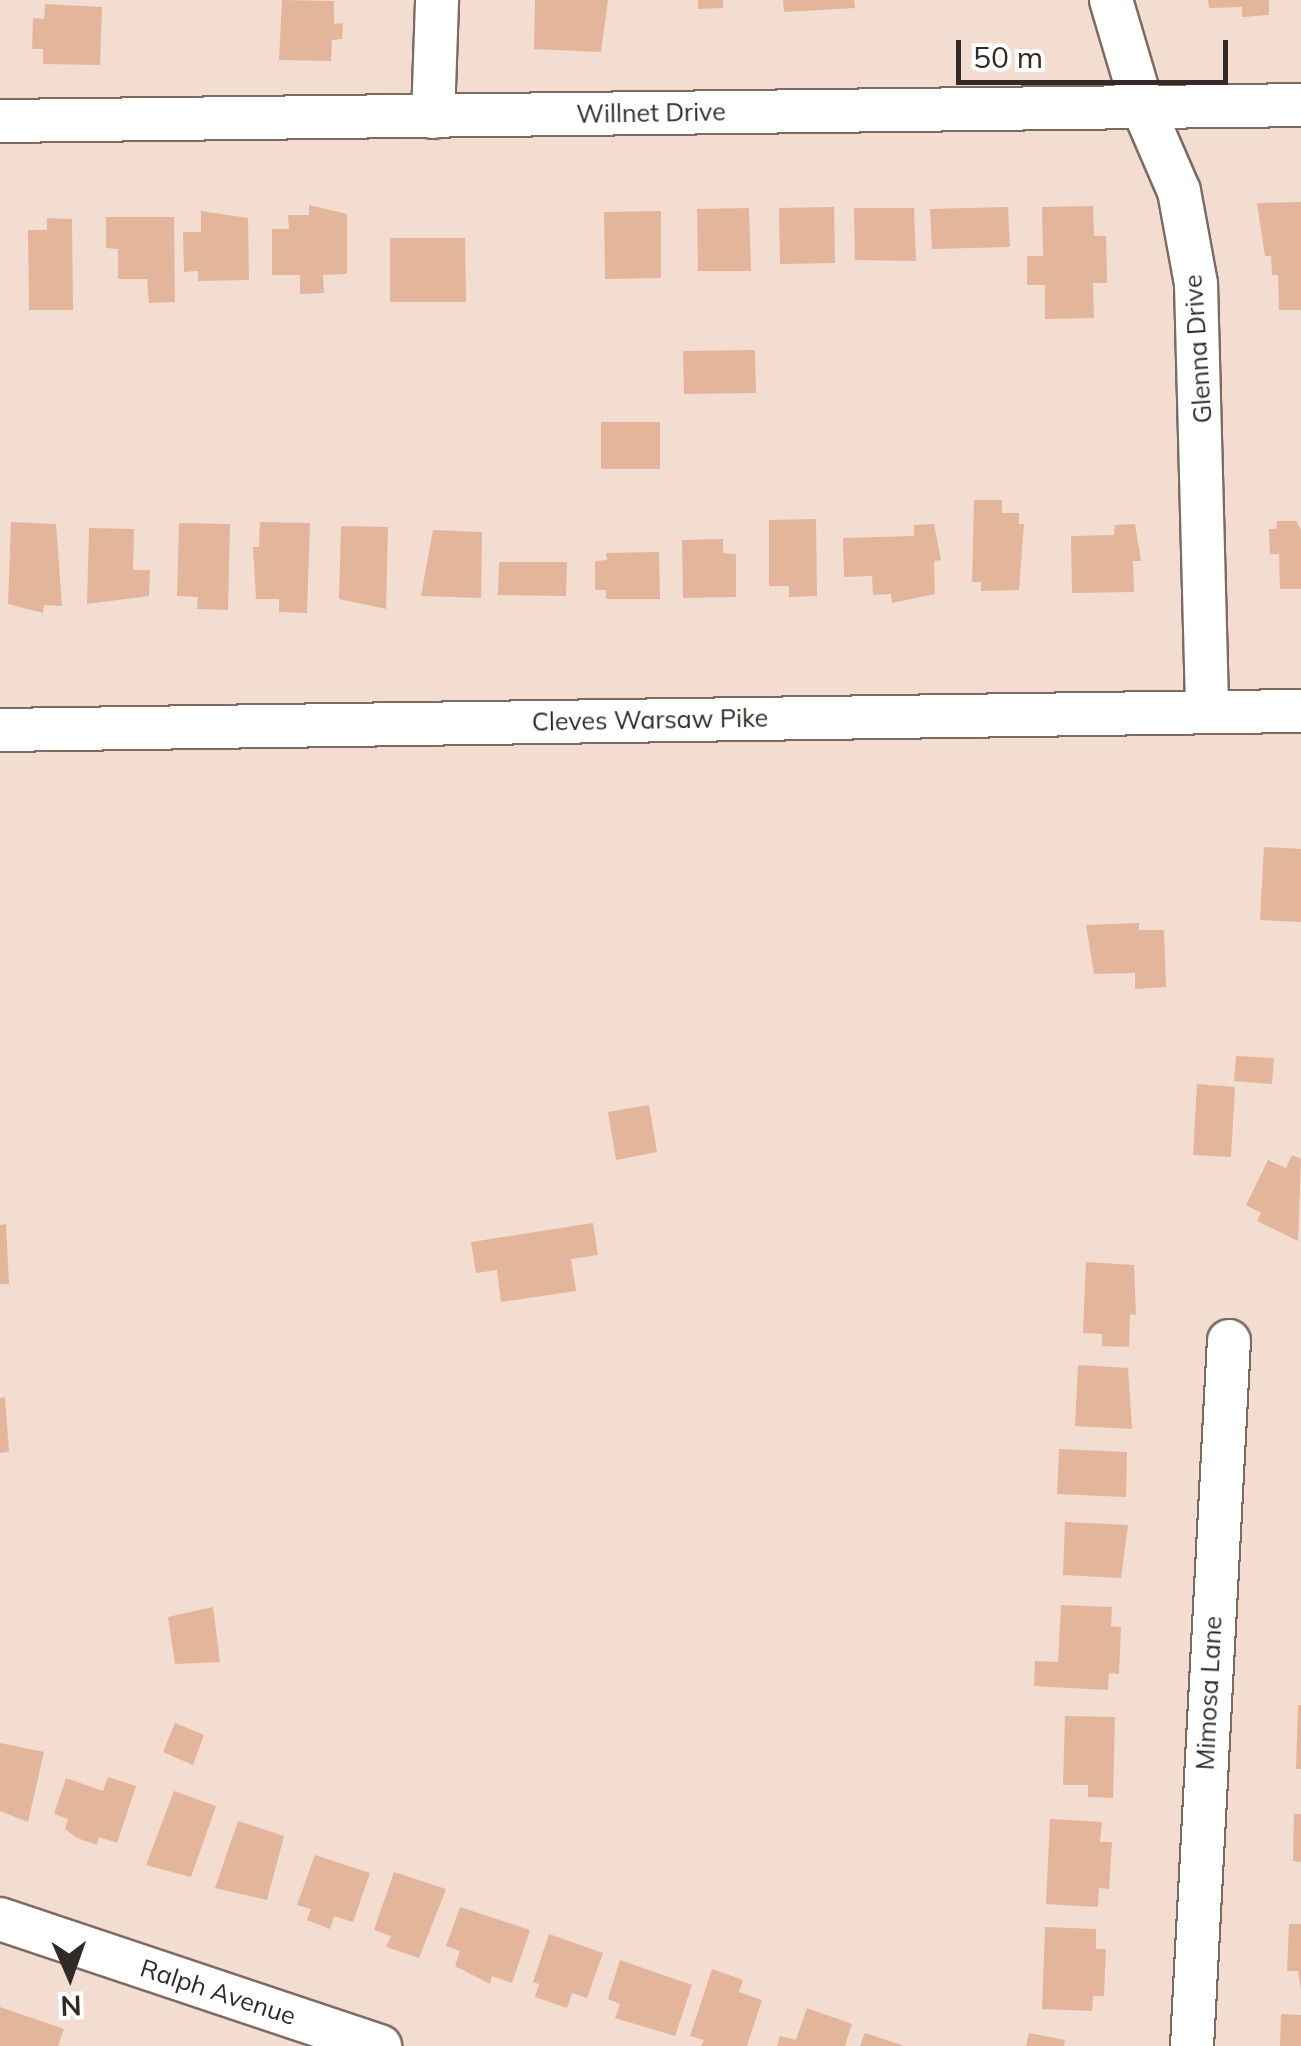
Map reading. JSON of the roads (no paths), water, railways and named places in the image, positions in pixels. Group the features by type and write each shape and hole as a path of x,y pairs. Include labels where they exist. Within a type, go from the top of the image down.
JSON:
{"street":[{"path":"432,117 437,0"},
{"name":"Glenna Drive","path":"1112,0 1143,108 1178,191 1196,284 1207,712"},
{"name":"Willnet Drive","path":"0,121 1301,105"},
{"name":"Cleves Warsaw Pike","path":"0,730 1301,712"},
{"name":"Mimosa Lane","path":"1192,2046 1228,1341"},
{"name":"Ralph Avenue","path":"0,1919 380,2046"}]}
